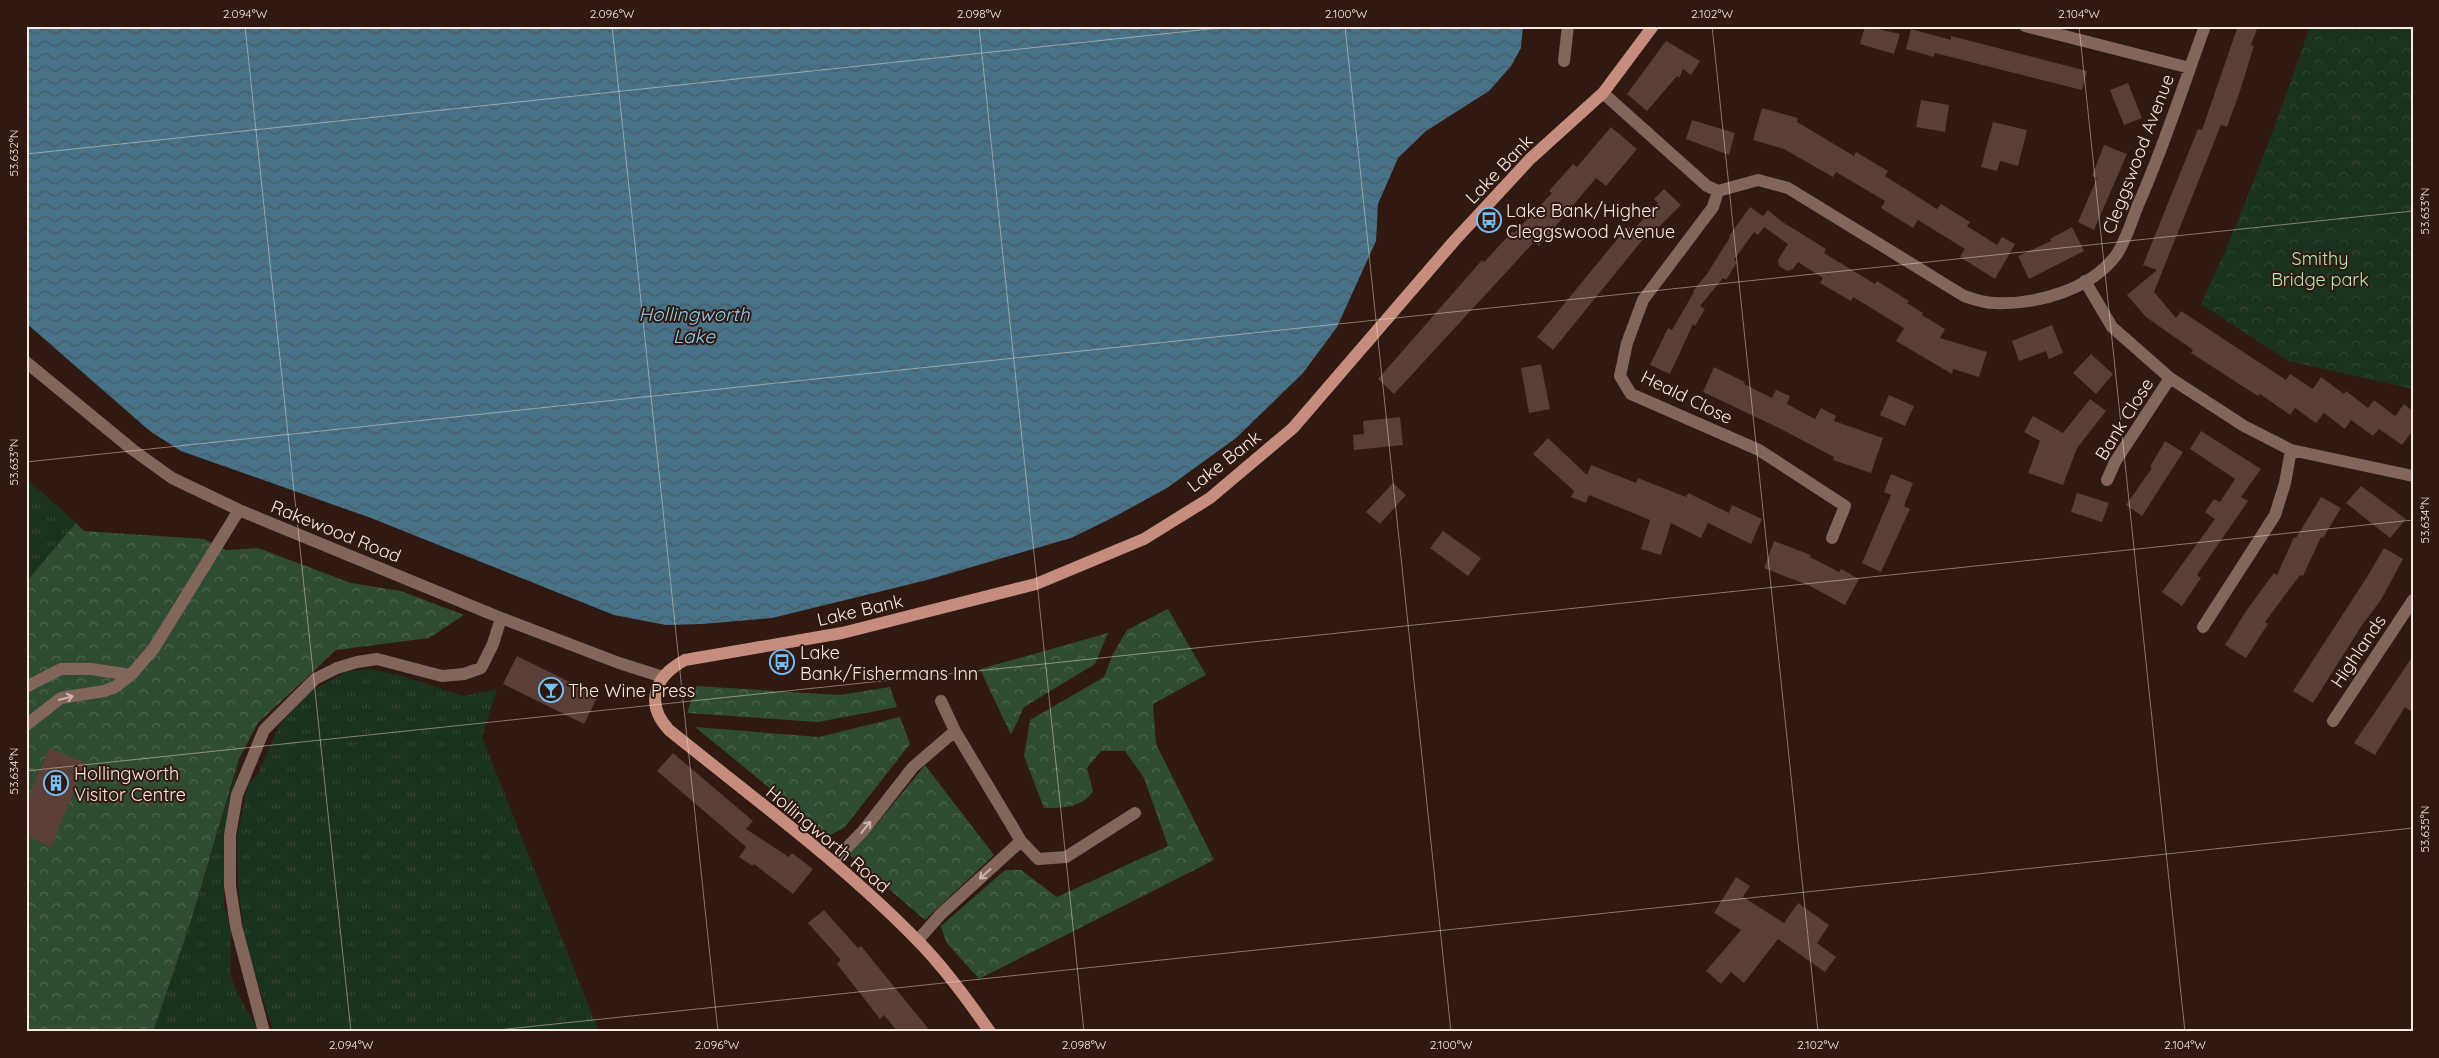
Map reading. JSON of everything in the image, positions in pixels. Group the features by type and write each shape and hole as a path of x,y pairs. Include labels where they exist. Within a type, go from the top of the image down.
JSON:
{"main road":[{"name":"Lake Bank","path":"663,677 673,667 685,660 842,633 1036,584 1144,539 1210,498 1293,428 1454,240 1530,159 1603,93 1654,26"},
{"name":"Hollingworth Road","path":"663,677 655,695 655,707 659,719 669,730 833,862 918,940 962,992 990,1032"}],"street":[{"path":"1564,61 1568,26"},
{"path":"2025,26 2190,68"},
{"name":"Cleggswood Avenue","path":"1718,191 1758,180 1788,188 1964,296 1982,301 2019,303 2050,297 2085,281 2105,267 2118,253 2150,177 2205,26"},
{"path":"1603,93 1707,186 1718,191"},
{"name":"Heald Close","path":"1718,191 1713,207 1643,300 1627,343 1620,376 1631,394 1759,450 1845,506 1832,538"},
{"path":"2085,281 2112,327 2170,378 2244,426 2291,450 2413,476"},
{"name":"Rakewood Road","path":"26,362 132,450 172,478 239,510 502,618 619,663 663,677"},
{"name":"Bank Close","path":"2108,480 2115,462 2170,378"},
{"path":"2203,627 2275,515 2285,483 2291,450"},
{"path":"26,725 61,698 104,691 115,687 131,675 154,648 239,510"},
{"name":"Highlands","path":"2333,720 2413,600"},
{"path":"264,1032 236,926 230,886 230,835 237,796 264,730 315,679 337,668 357,662 377,659 442,676 464,674 481,668 502,618"},
{"path":"26,687 61,669 91,669 131,675"},
{"path":"941,701 954,731 1021,841 1038,859 1066,856 1135,813"},
{"path":"833,862 863,831 913,767 954,731"},
{"path":"918,940 941,914 1021,841"}],"green space":[{"name":"Smithy Bridge park","path":"2310,26 2413,26 2413,389 2288,361 2201,304 2259,167"},
{"path":"26,478 76,523 26,582"},
{"path":"76,523 84,531 204,539 226,550 258,548 351,583 401,591 464,615 429,638 336,650 258,723 239,759 190,924 153,1032 26,1032 26,582"},
{"path":"1168,609 1206,675 1153,704 1156,744 1214,860 979,979 946,942 941,926 1005,870 1021,870 1057,897 1168,846 1144,778 1125,751 1101,751 1087,768 1093,791 1089,797 1078,804 1058,808 1044,808 1024,756 1030,720 1104,677 1113,654 1127,630"},
{"path":"1108,633 1095,664 1024,707 1011,735 980,669"},
{"path":"369,669 399,675 464,696 497,689 482,737 599,1032 274,1032 245,944 238,885 237,836 248,784 258,774 280,724 309,692 345,672"},
{"path":"696,686 840,695 890,687 897,707 818,722 687,713"},
{"path":"900,717 910,744 844,828 828,836 695,727 819,737"},
{"path":"240,759 224,842 224,903 231,933 231,976 236,990 259,1032 153,1032 190,924"},
{"path":"925,765 994,855 925,920 847,853 876,825"}],"water":[{"name":"Hollingworth Lake","path":"26,26 1523,26 1521,48 1511,66 1489,91 1426,131 1398,158 1378,204 1376,241 1337,327 1303,373 1236,438 1167,488 1071,538 927,580 772,618 666,625 614,615 371,518 181,451 151,432 26,323"}],"building":[{"path":"1865,26 1900,34 1894,54 1860,44"},
{"path":"2238,26 2258,26 2251,45 2254,46 2239,94 2227,127 2221,125 2154,292 2176,318 2181,311 2286,380 2290,374 2313,389 2321,377 2344,394 2346,391 2368,408 2374,400 2395,416 2404,404 2413,411 2413,430 2402,445 2379,429 2373,436 2351,420 2345,429 2324,413 2316,423 2295,408 2290,415 2260,394 2258,396 2191,353 2193,350 2146,317 2127,295 2157,270 2143,265 2198,129 2202,130"},
{"path":"1911,29 1951,40 1951,36 2087,71 2082,90 1935,53 1934,57 1906,49"},
{"path":"1666,41 1700,61 1691,75 1683,69 1679,78 1677,76 1647,111 1627,94"},
{"path":"2128,83 2142,118 2124,125 2110,90"},
{"path":"1921,100 1949,105 1945,132 1916,127"},
{"path":"1762,108 1798,118 1797,122 1854,156 1856,152 1888,171 1885,176 1937,209 1941,204 1970,222 1967,226 1997,245 2002,237 2015,244 1995,279 1960,257 1965,249 1918,220 1913,228 1881,208 1885,201 1836,172 1833,177 1784,149 1753,140"},
{"path":"1692,120 1735,133 1729,155 1686,139"},
{"path":"1993,122 2027,130 2018,166 2000,161 1997,171 1981,167"},
{"path":"1611,127 1637,149 1606,186 1596,178 1539,246 1534,242 1394,394 1378,379 1482,260 1484,262 1512,232 1514,233 1552,193 1549,191 1573,164 1577,167"},
{"path":"2104,145 2127,154 2094,230 2078,222 2097,178 2092,176"},
{"path":"1664,189 1681,205 1656,230 1653,227 1553,350 1537,337 1628,226 1633,230 1658,203 1654,199"},
{"path":"1750,207 1763,216 1768,210 1781,221 1826,249 1824,253 1875,284 1877,281 1909,301 1907,303 1923,313 1922,315 1945,329 1940,338 1987,352 1979,377 1953,369 1952,374 1896,341 1904,328 1853,297 1851,301 1820,283 1823,278 1798,262 1793,269 1787,271 1779,266 1778,260 1788,244 1764,227 1758,235 1754,232 1734,260 1737,262 1726,280 1723,278 1700,306 1705,309 1695,326 1693,324 1670,374 1650,365 1668,328 1672,330 1693,291 1707,274 1729,236"},
{"path":"2072,227 2084,251 2029,279 2018,256 2051,241 2050,239"},
{"path":"2052,325 2063,353 2049,359 2046,351 2019,361 2012,341"},
{"path":"2091,354 2113,374 2096,394 2073,373"},
{"path":"1541,364 1550,409 1529,413 1521,368"},
{"path":"1714,367 1772,398 1776,390 1790,396 1787,404 1815,419 1821,408 1836,416 1834,421 1883,438 1871,473 1833,460 1834,457 1783,430 1703,392"},
{"path":"1889,395 1914,406 1905,426 1880,415"},
{"path":"2090,399 2106,411 2077,448 2063,485 2028,473 2040,441 2024,432 2033,416 2063,433"},
{"path":"1400,417 1403,445 1354,450 1353,435 1364,434 1363,421"},
{"path":"2201,431 2261,469 2241,497 2248,501 2197,575 2201,578 2182,606 2162,592 2215,519 2205,512 2214,499 2220,502 2235,479 2190,449"},
{"path":"1548,438 1587,475 1591,465 1636,483 1638,478 1686,497 1688,493 1729,513 1732,505 1762,519 1751,544 1708,523 1701,538 1671,523 1661,555 1641,549 1650,520 1589,495 1586,503 1571,497 1574,491 1533,454"},
{"path":"2165,441 2183,452 2142,516 2126,505 2152,468 2150,467"},
{"path":"1891,474 1913,483 1904,506 1910,509 1881,572 1862,563 1891,495 1884,492"},
{"path":"1393,483 1406,495 1380,524 1366,512"},
{"path":"2361,486 2406,519 2390,538 2346,503"},
{"path":"2077,493 2109,503 2102,522 2071,512"},
{"path":"2321,497 2341,508 2323,538 2321,537 2303,576 2300,575 2265,622 2268,624 2246,658 2225,645 2246,611 2274,573 2277,575 2294,537 2296,538"},
{"path":"1443,531 1481,558 1468,576 1430,548"},
{"path":"1774,541 1811,555 1810,557 1839,572 1841,569 1859,579 1845,605 1810,586 1764,568"},
{"path":"2384,548 2403,559 2381,600 2362,625 2313,703 2293,691"},
{"name":"The Wine Press","path":"517,656 598,696 584,724 503,684"},
{"path":"2413,656 2413,713 2405,707 2375,755 2354,743"},
{"name":"Hollingworth Visitor Centre","path":"49,748 86,763 51,847 26,836 26,802"},
{"path":"673,753 753,821 746,829 789,857 792,853 813,869 793,894 754,864 753,866 739,857 746,847 657,771"},
{"path":"1736,877 1750,886 1743,897 1784,923 1798,903 1829,925 1817,943 1836,957 1825,972 1778,939 1744,983 1731,972 1721,984 1706,971 1741,930 1714,913"},
{"path":"824,910 858,948 861,946 931,1032 898,1032 884,1015 880,1019 837,964 841,960 808,923"}],"place":[{"name":"Lake Bank/Higher Cleggswood Avenue","path":"1489,220"},
{"name":"Lake Bank/Fishermans Inn","path":"782,662"},
{"name":"The Wine Press","path":"551,690"},
{"name":"Hollingworth Visitor Centre","path":"56,783"}]}
